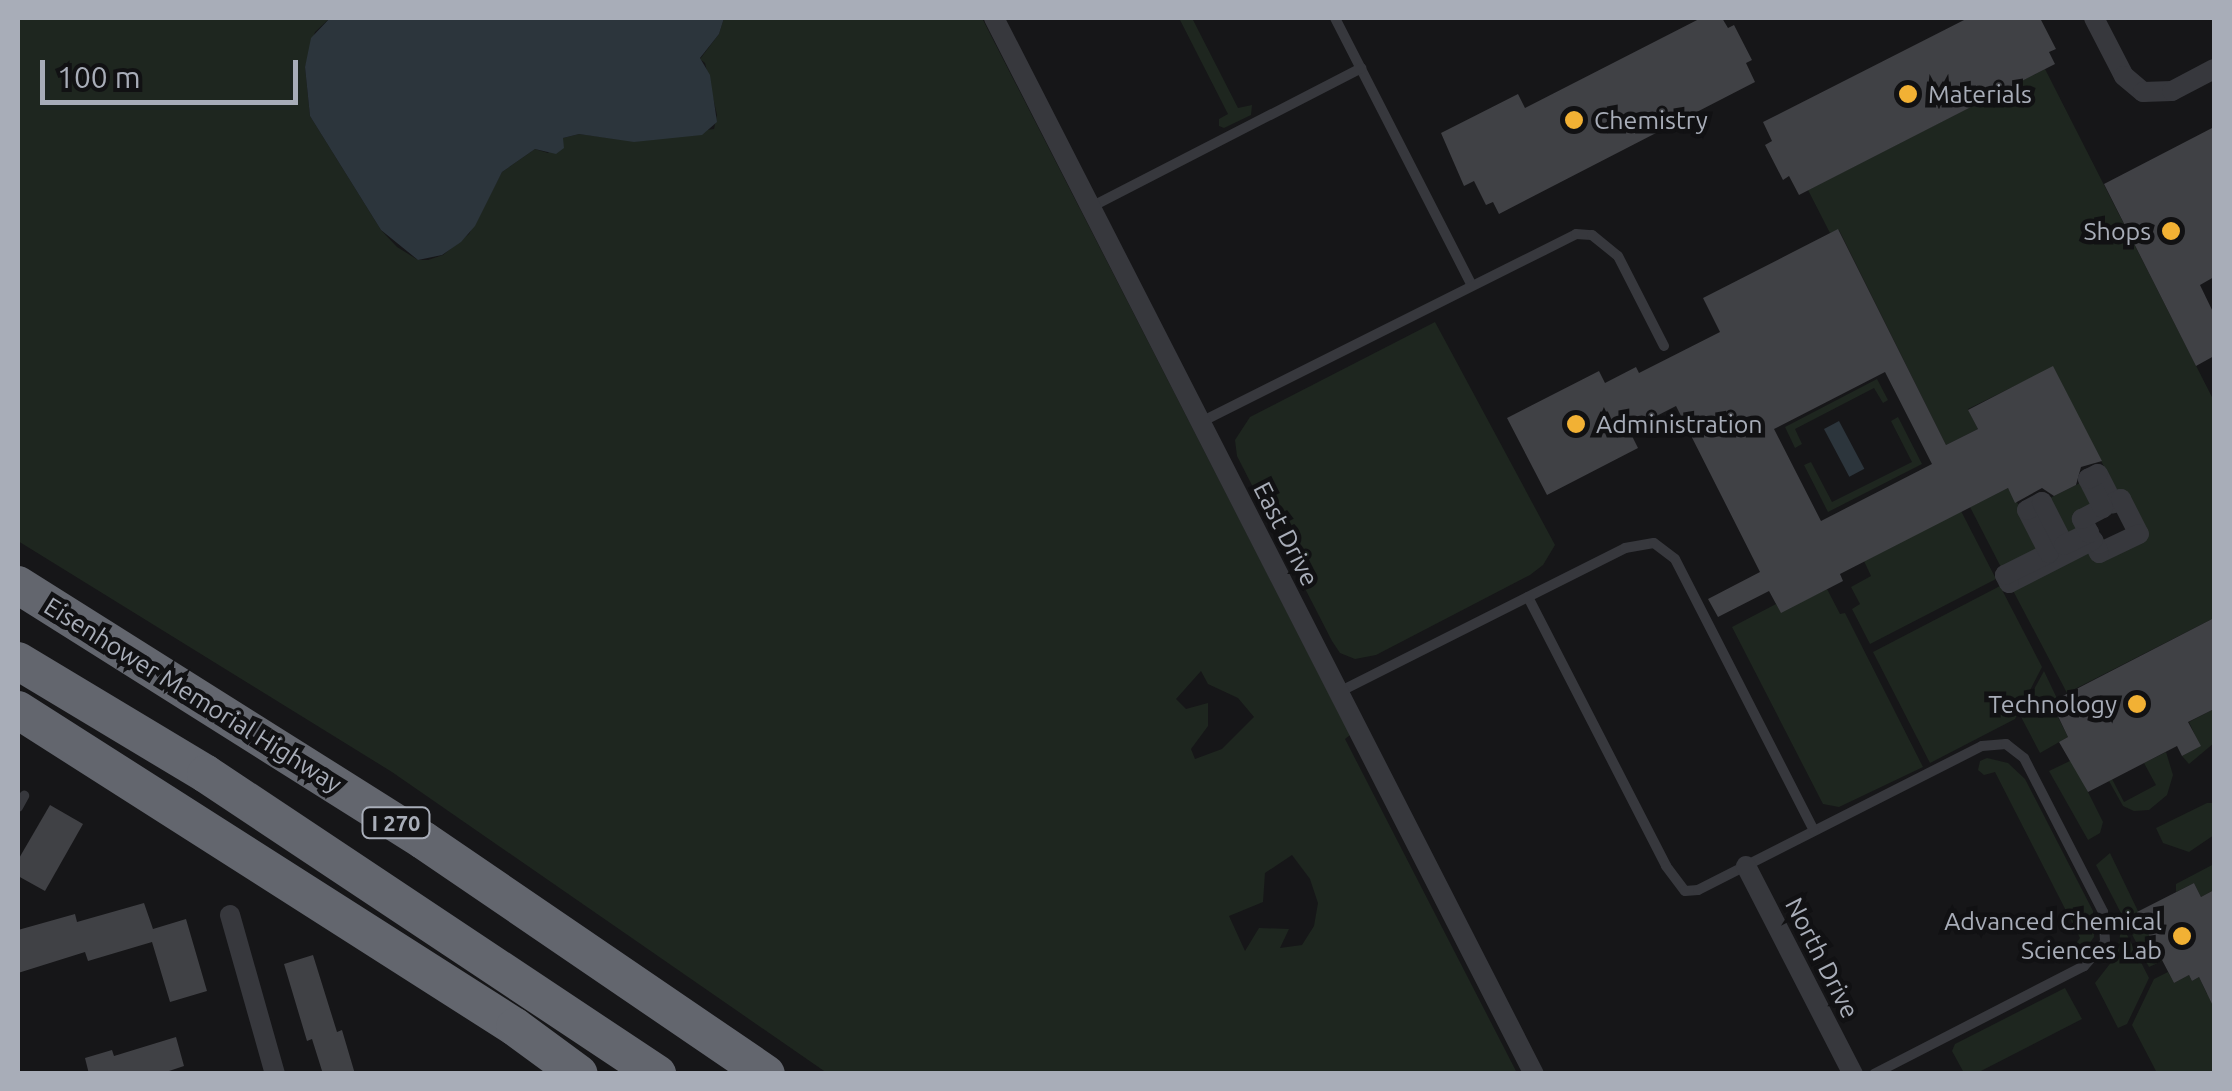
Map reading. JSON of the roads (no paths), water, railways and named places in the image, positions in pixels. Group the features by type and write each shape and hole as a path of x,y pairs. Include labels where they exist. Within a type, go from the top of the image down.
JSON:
{"highway":[{"name":"Eisenhower Memorial Highway","path":"18,585 423,840 766,1074"},
{"name":"I 270","path":"18,662 206,774 657,1074"},
{"path":"18,710 516,1027 579,1074"}],"street":[{"name":"East Drive","path":"994,18 1534,1074"},
{"path":"2094,18 2124,76 2146,94 2172,90 2214,69"},
{"path":"2098,474 2113,503 2121,499 2139,534 2099,554 2093,540 2010,582 2005,575 2049,553 2028,510 2042,502 2064,546 2089,533 2082,518 2103,508 2088,478 2098,474"},
{"name":"North Drive","path":"1746,866 1853,1074"},
{"path":"230,915 274,1074"}],"lane":[{"path":"1335,18 1471,284"},
{"path":"1091,207 1361,68"},
{"path":"1201,422 1559,239 1592,235 1618,256 1664,346"},
{"path":"1339,692 1640,543 1666,548 1676,559 1814,832"},
{"path":"1528,597 1674,882 1692,892 1982,746 2006,744 2024,758 2105,917 2105,942 2090,962 1874,1074"},
{"path":"18,807 24,796"}],"place":[{"name":"Materials","path":"1908,94"},
{"name":"Chemistry","path":"1574,120"},
{"name":"Shops","path":"2171,231"},
{"name":"Administration","path":"1576,424"},
{"name":"Technology","path":"2137,704"},
{"name":"Advanced Chemical Sciences Lab","path":"2182,936"}]}
